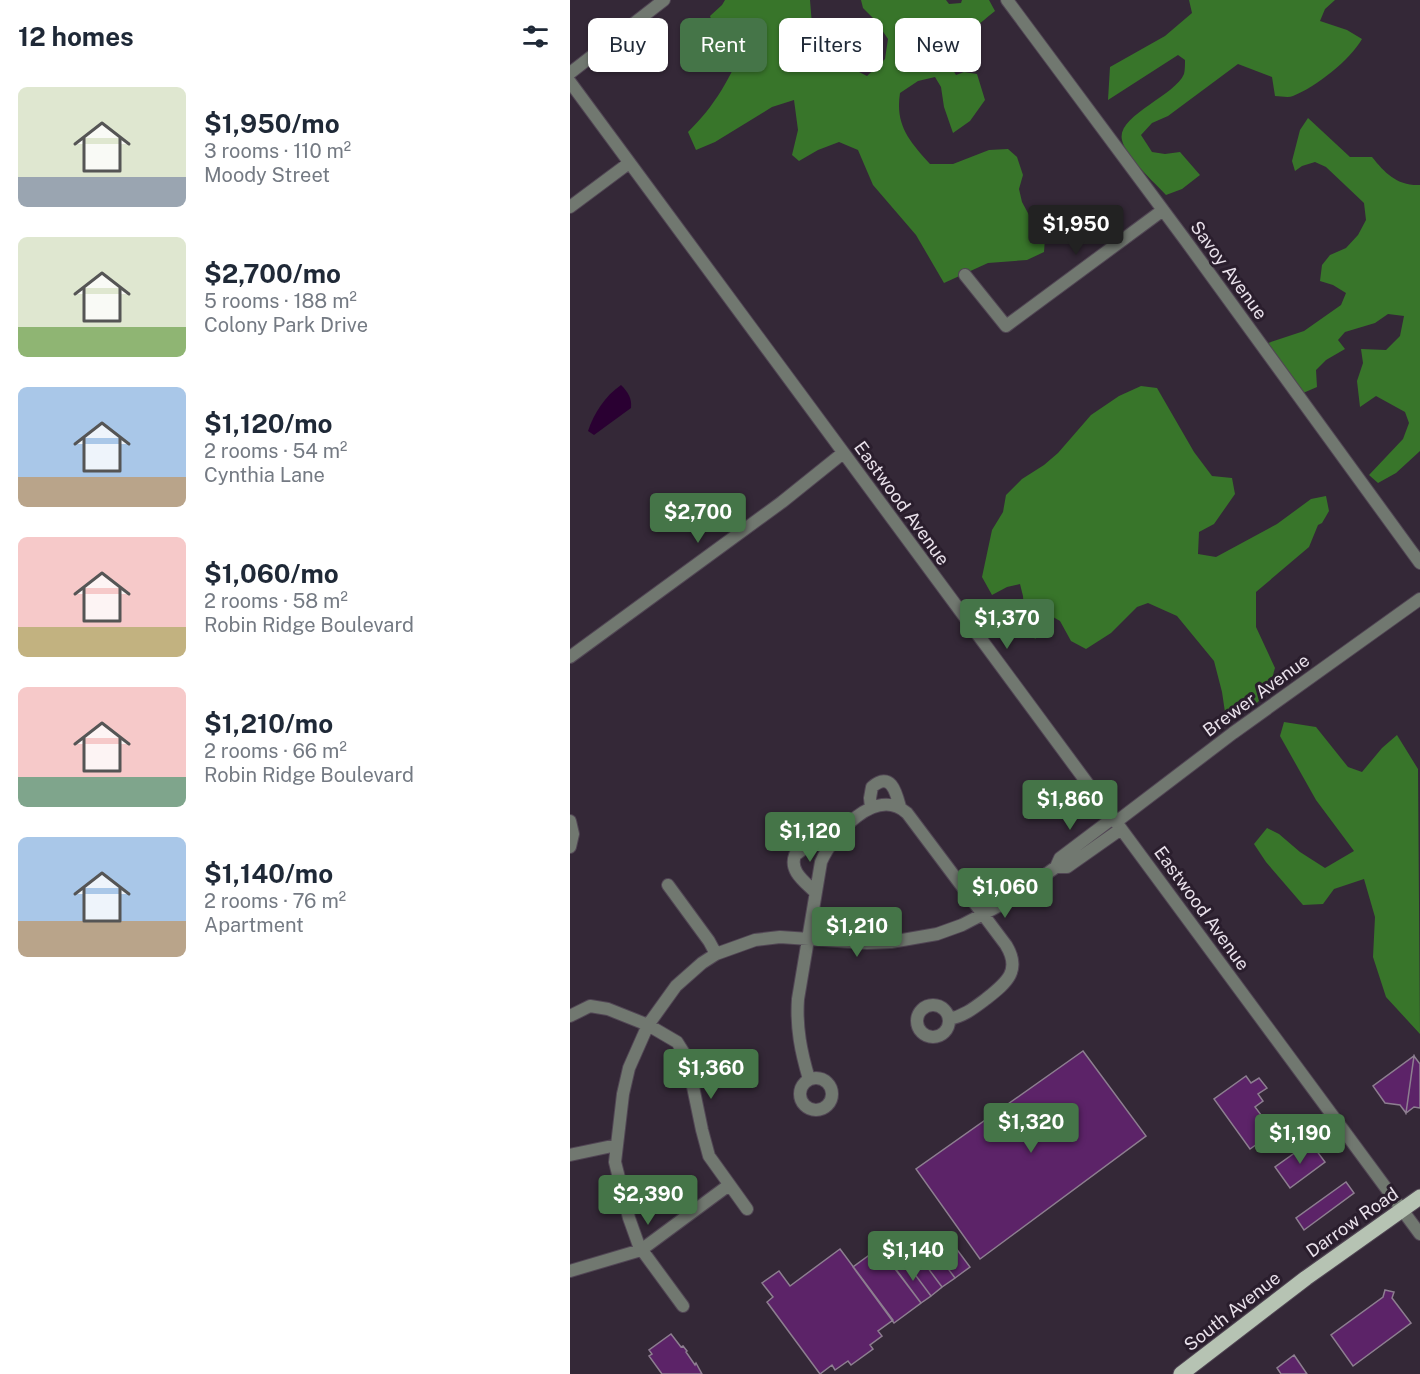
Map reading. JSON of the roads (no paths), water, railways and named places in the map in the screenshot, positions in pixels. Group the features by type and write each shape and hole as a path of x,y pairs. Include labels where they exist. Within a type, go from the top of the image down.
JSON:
{"main road":[{"name":"Darrow Road","path":"1306,1278 1420,1197"},
{"name":"South Avenue","path":"1181,1374 1306,1278"}],"street":[{"path":"570,73 664,0"},
{"name":"Savoy Avenue","path":"1007,0 1420,562"},
{"name":"Eastwood Avenue","path":"570,82 1420,1234"},
{"path":"570,207 629,162"},
{"path":"965,275 1006,326 1163,210"},
{"path":"570,657 782,502 843,453"},
{"name":"Brewer Avenue","path":"683,1306 641,1250 629,1218 615,1162 623,1094 633,1058 648,1025 676,986 716,954 755,940 780,937 867,943 891,942 937,934 984,915 1012,899 1056,867 1068,867 1117,823 1233,734 1420,599"},
{"path":"871,808 870,792 872,787 880,782 894,788 900,807"},
{"path":"809,1079 801,1052 797,1018 807,939 821,862 826,848 849,823 871,808 885,803 900,807 907,813 1009,951 1012,970 1003,986 963,1015 949,1019"},
{"path":"570,821 573,834 570,847"},
{"path":"815,892 796,872 795,855 816,839 834,837"},
{"path":"668,885 716,954"},
{"path":"570,1016 590,1006 608,1009 648,1025 678,1042 685,1052 709,1156 747,1209"},
{"path":"570,1155 617,1145"},
{"path":"570,1271 641,1250 729,1185"}]}
